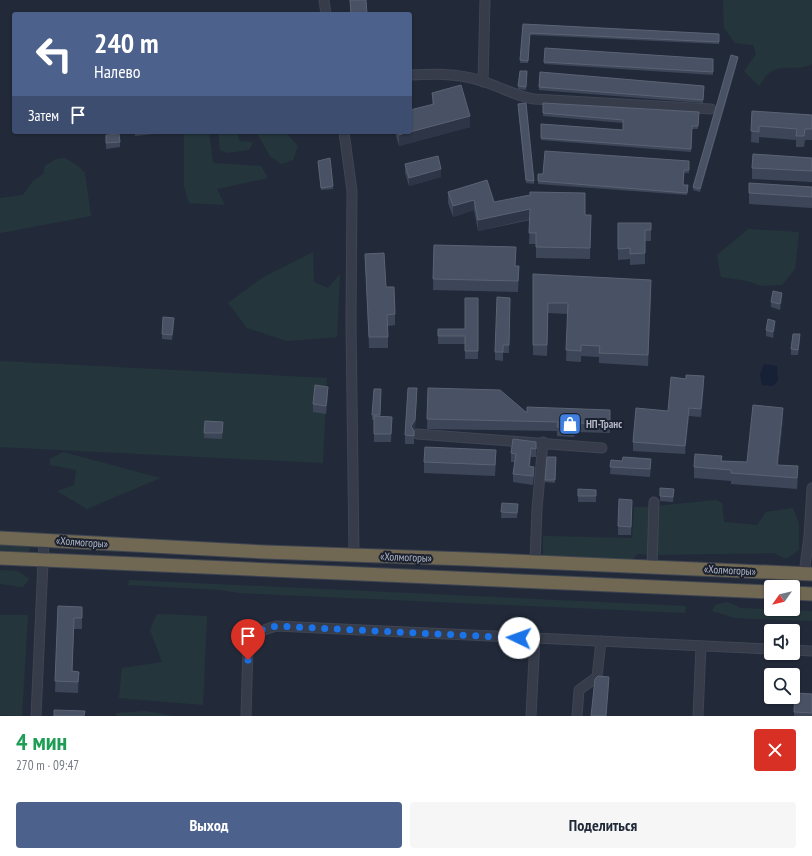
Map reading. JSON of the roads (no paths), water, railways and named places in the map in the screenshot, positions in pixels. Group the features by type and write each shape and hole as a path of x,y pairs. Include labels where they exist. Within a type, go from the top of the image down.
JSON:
{"highway":[{"name":"«Холмогоры»","path":"0,538 265,552 808,574"},
{"name":"«Холмогоры»","path":"0,558 764,592"},
{"path":"800,593 812,594"}],"street":[{"path":"324,0 326,12"},
{"path":"483,82 485,0"},
{"path":"412,75 440,74 483,82 518,96 534,99 711,109"},
{"path":"344,134 352,191 351,322 354,555"},
{"path":"417,434 543,442 602,448"},
{"path":"535,562 537,509 543,442"},
{"path":"808,574 812,488"},
{"path":"652,567 654,502"},
{"path":"36,716 44,540"},
{"path":"246,716 248,646 254,632 276,626 764,649"},
{"path":"531,716 535,638"},
{"path":"577,716 579,690 597,677 601,641"},
{"path":"698,716 701,646"},
{"path":"800,650 812,651"}],"water":[{"path":"764,364 777,366 778,380 773,386 762,385 760,375"}],"place":[{"name":"НП-Транс","path":"570,424"}]}
